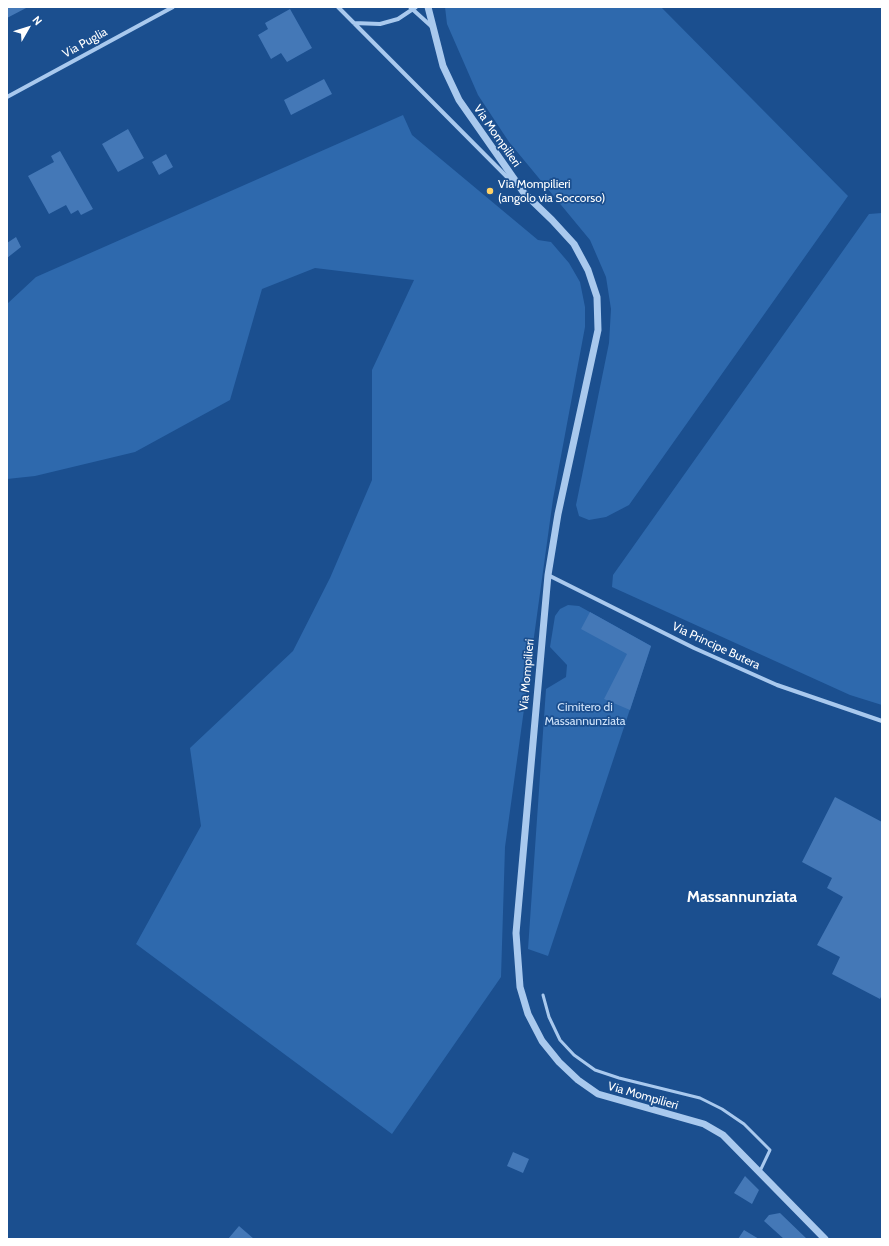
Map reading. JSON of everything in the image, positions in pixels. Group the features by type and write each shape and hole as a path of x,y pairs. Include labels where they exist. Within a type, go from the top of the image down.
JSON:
{"street":[{"name":"Via Puglia","path":"7,97 173,7"},
{"path":"338,7 524,194"},
{"name":"Via Mompilieri","path":"428,7 443,66 459,100 524,194 574,244 588,270 597,297 598,330 558,514 548,575 519,883 516,933 520,987 528,1014 542,1040 559,1062 578,1080 598,1094 704,1124 724,1135 825,1239"},
{"path":"354,23 380,24 398,20 413,8 432,26"},
{"name":"Via Principe Butera","path":"548,575 694,648 770,682 882,721"}],"lane":[{"path":"543,995 549,1017 560,1040 574,1055 595,1070 619,1078 700,1098 722,1109 744,1124 770,1150 760,1172"}],"green space":[{"path":"445,7 661,7 848,196 629,505 606,517 589,520 579,516 576,505 609,343 611,309 606,277 590,240 509,142 478,95 447,24"},
{"path":"403,115 412,135 538,240 551,242 569,263 580,282 585,307 585,327 553,499 505,847 501,977 392,1134 136,944 201,826 190,748 293,651 330,578 372,480 372,370 414,280 315,268 262,289 230,400 135,452 35,476 7,479 7,304 36,277"},
{"path":"882,213 882,705 850,695 612,587 613,575 869,214"},
{"name":"Cimitero di Massannunziata","path":"568,605 579,606 651,646 548,956 528,949 546,689 566,677 567,665 550,647 555,616 560,609"}],"building":[{"path":"7,7 28,7 7,18"},
{"path":"290,9 312,48 287,62 281,53 271,59 258,35 268,29 265,23"},
{"path":"324,79 332,94 291,115 284,100"},
{"path":"128,129 144,158 118,172 102,144"},
{"path":"60,151 93,209 81,215 78,210 71,214 66,205 49,214 28,176 54,162 51,156"},
{"path":"166,154 173,167 159,175 152,162"},
{"path":"16,237 21,247 7,258 7,243"},
{"path":"590,612 651,646 630,710 604,699 627,654 581,629"},
{"path":"835,797 882,822 882,995 880,999 832,974 840,957 817,945 843,897 827,888 832,878 802,862"},
{"path":"513,1152 529,1159 523,1173 507,1166"},
{"path":"745,1176 759,1190 752,1204 734,1193"},
{"path":"780,1213 807,1239 784,1239 764,1221 769,1215"},
{"path":"239,1226 254,1239 228,1239"},
{"path":"744,1230 759,1239 738,1239"}],"place":[{"name":"Via Mompilieri (angolo via Soccorso)","path":"490,191"}],"district":[{"name":"Massannunziata","path":"742,897"}]}
